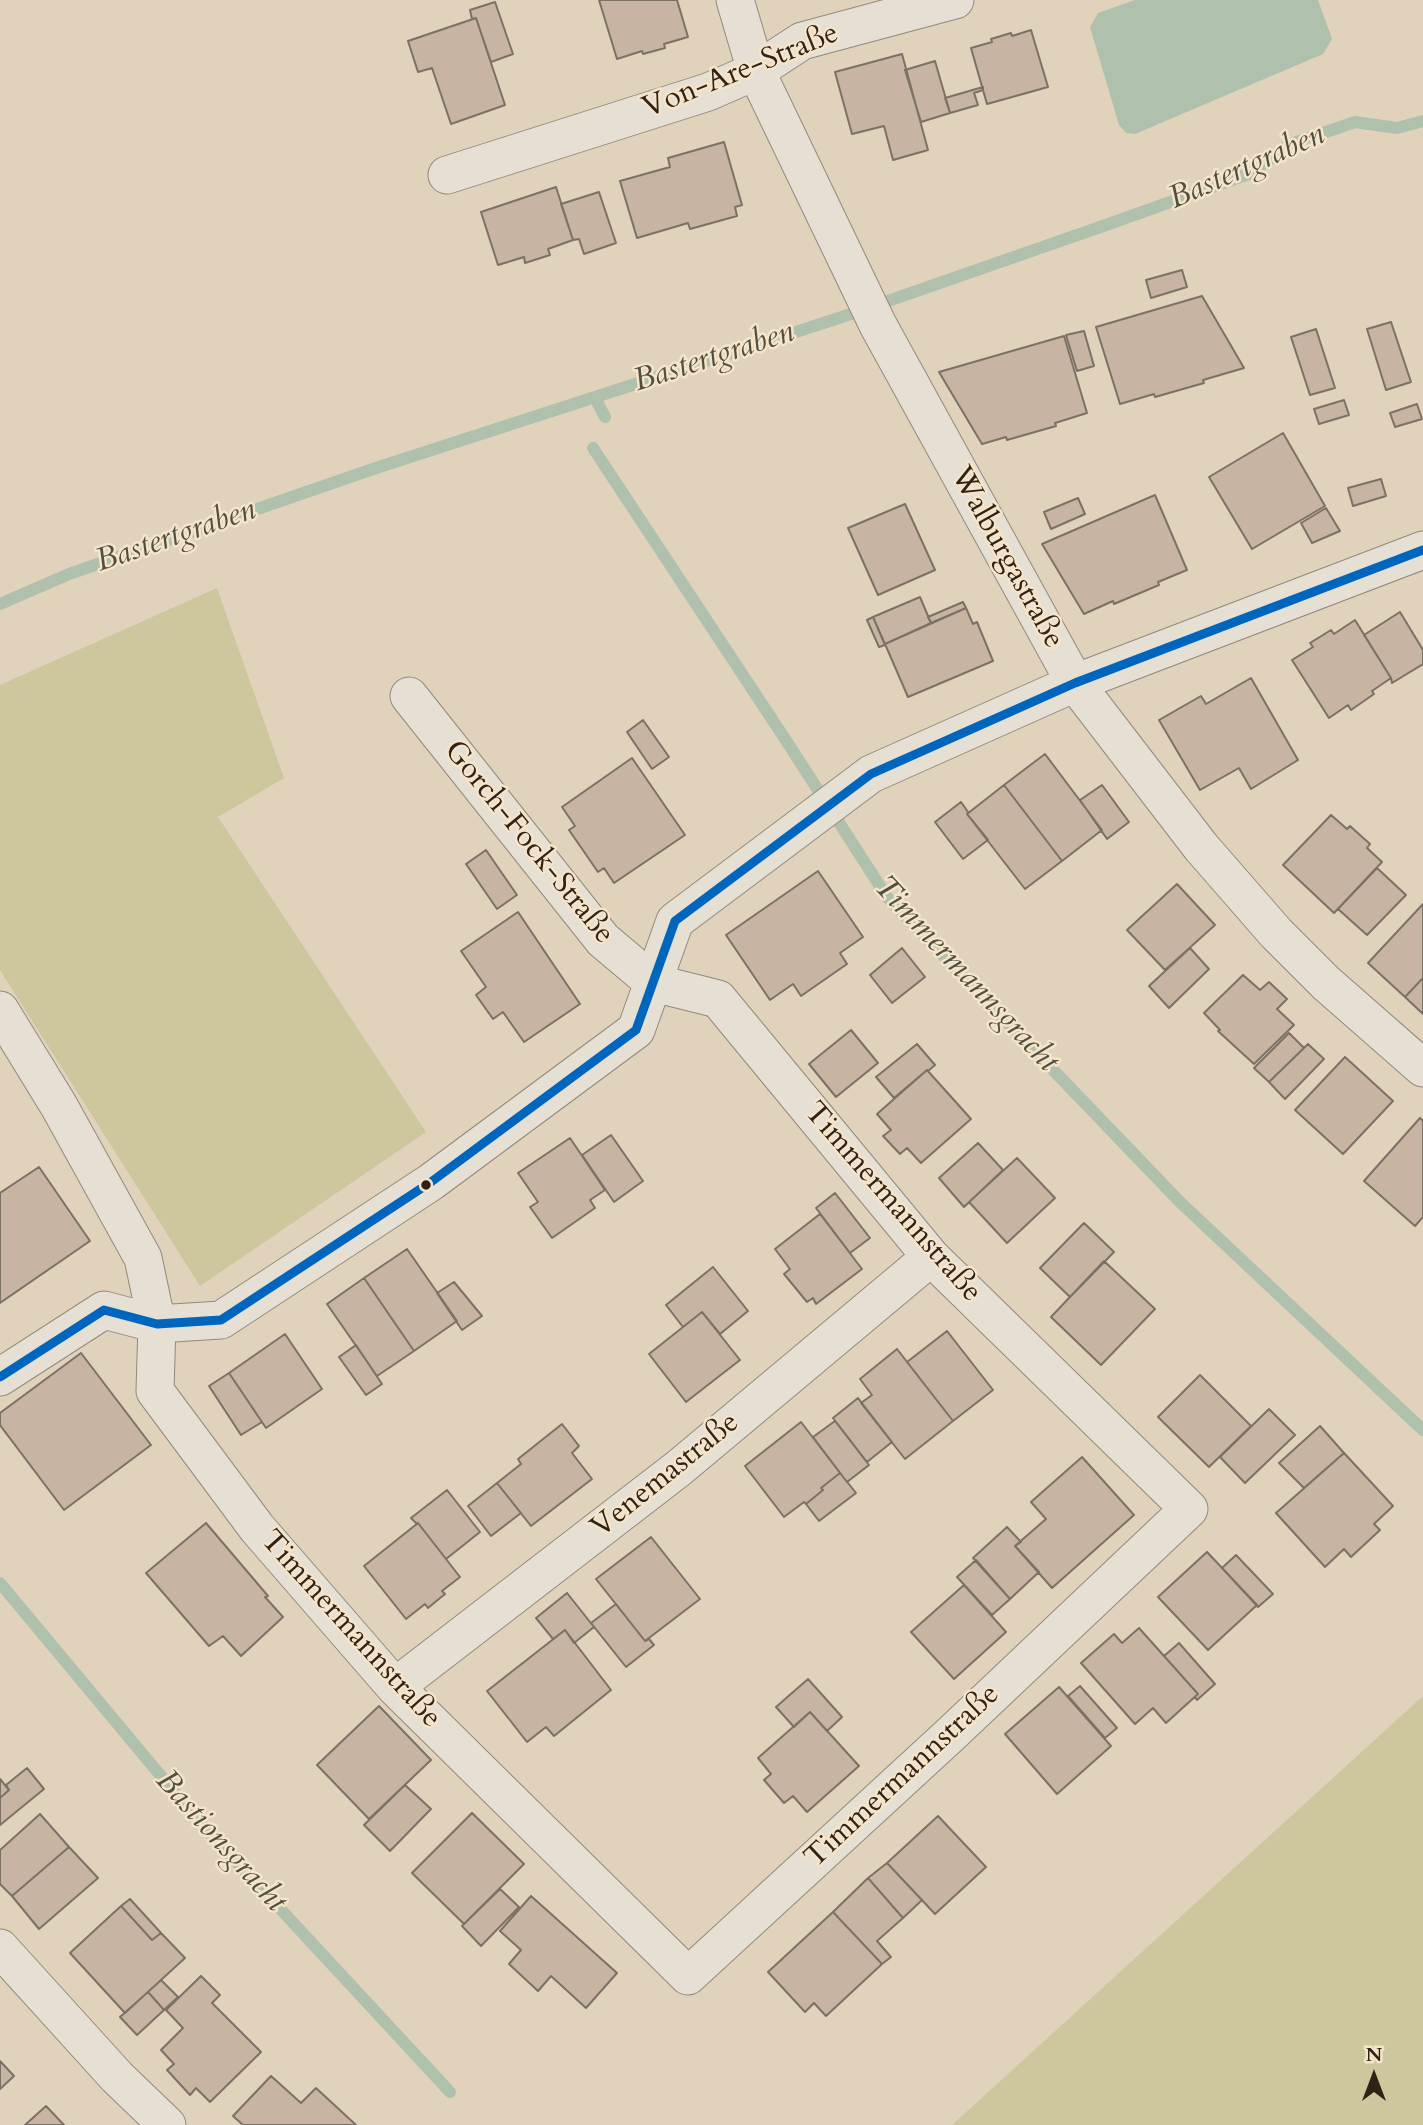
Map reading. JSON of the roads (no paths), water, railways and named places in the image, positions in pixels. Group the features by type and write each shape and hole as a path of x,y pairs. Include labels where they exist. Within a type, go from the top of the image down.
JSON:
{"street":[{"name":"Walburgastraße","path":"735,0 756,71 878,325 1075,683 1201,846 1276,933 1326,983 1423,1068"},
{"name":"Von-Are-Straße","path":"447,175 708,92 756,71 802,41 955,0"},
{"path":"0,1377 104,1310 157,1324 221,1320 431,1182 636,1030 675,921 871,774 1075,683 1423,550"},
{"name":"Gorch-Fock-Straße","path":"409,696 603,940 654,983"},
{"name":"Timmermannstraße","path":"157,1324 155,1391 257,1528 395,1687 688,1976 960,1726 1189,1509 931,1257 718,999 654,983"},
{"path":"0,1010 59,1106 144,1258 157,1324"},
{"name":"Venemastraße","path":"395,1687 680,1468 931,1257"},
{"path":"0,1948 117,2077 167,2125"}],"waterway":[{"name":"Bastertgraben","path":"0,604 69,574 376,468 842,317 1106,225 1254,172 1288,145 1355,122 1397,128 1423,121"},
{"path":"595,398 605,417"},
{"name":"Timmermannsgracht","path":"593,448 887,897 1179,1201 1423,1430"},
{"name":"Bastionsgracht","path":"0,1583 196,1818 450,2092"}]}
